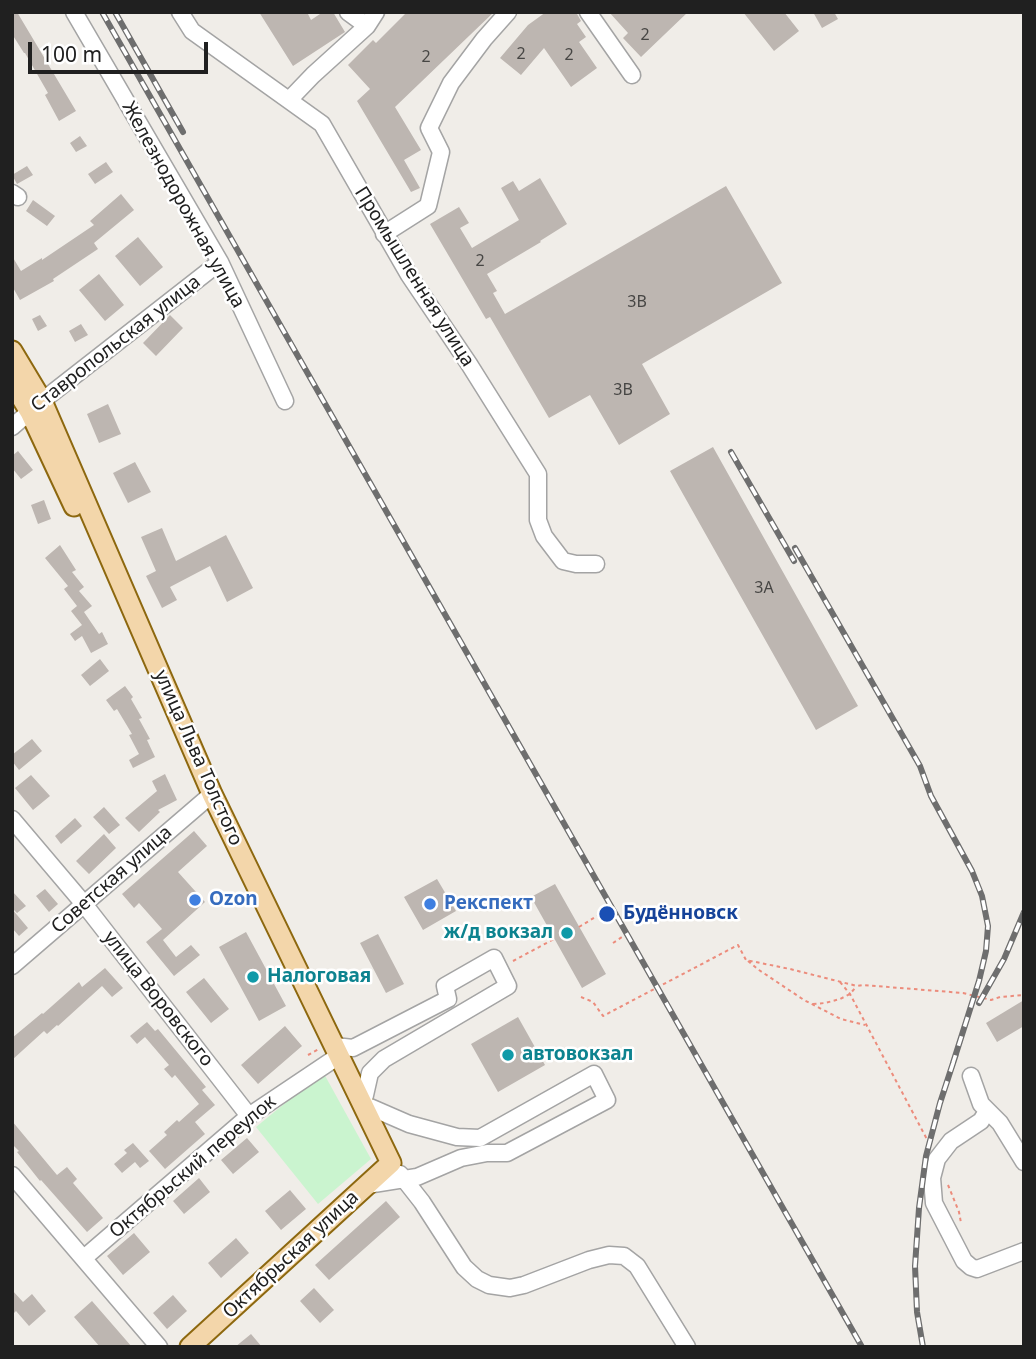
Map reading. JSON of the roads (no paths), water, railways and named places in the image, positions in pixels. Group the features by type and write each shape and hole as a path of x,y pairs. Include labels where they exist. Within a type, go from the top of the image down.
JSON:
{"main road":[{"name":"улица Льва Толстого","path":"12,351 210,796 338,1050 391,1163"},
{"name":"улица Льва Толстого","path":"12,382 36,406"},
{"name":"Октябрьская улица","path":"190,1347 391,1163"}],"street":[{"name":"Железнодорожная улица","path":"74,12 220,262 285,401"},
{"name":"Промышленная улица","path":"180,12 192,31 322,124 409,275 538,474 538,520 544,536 563,561 596,564"},
{"path":"348,12 372,19"},
{"path":"384,234 428,206 441,152 429,128 451,83 508,12"},
{"path":"588,12 632,75"},
{"path":"289,100 372,19"},
{"name":"Ставропольская улица","path":"12,427 220,262"},
{"name":"Советская улица","path":"12,965 210,796"},
{"name":"улица Воровского","path":"12,819 84,904 249,1116"},
{"path":"338,1050 353,1048 448,999 445,986 494,958 508,986 384,1059 370,1073 363,1104 409,1124 457,1137 480,1138 594,1074 607,1100 507,1153 487,1153 461,1158 417,1177 367,1185"},
{"name":"Октябрьский переулок","path":"84,1258 249,1116 338,1050"},
{"path":"971,1076 981,1104 1000,1123 1024,1161"},
{"path":"987,1111 981,1121 951,1141 937,1158 932,1178 934,1203 964,1261 971,1267 977,1269 1024,1251"},
{"path":"391,1163 422,1202 464,1267 477,1279 489,1285 510,1288 599,1257 624,1256 637,1266 687,1347"},
{"path":"12,1175 159,1347"}],"railway":[{"path":"102,12 862,1347"},
{"path":"115,12 183,132"},
{"path":"731,452 794,561"},
{"path":"795,548 920,766 931,796 972,871 982,896 988,926 986,951 953,1063"},
{"path":"979,1003 1004,959 1024,912"},
{"path":"923,1347 917,1312 915,1266 919,1208 926,1156 956,1054"}],"place":[{"name":"Ozon","path":"195,900"},
{"name":"Рекспект","path":"430,904"},
{"name":"Будённовск","path":"607,914"},
{"name":"ж/д вокзал","path":"567,933"},
{"name":"Налоговая","path":"253,977"},
{"name":"автовокзал","path":"508,1055"}]}
